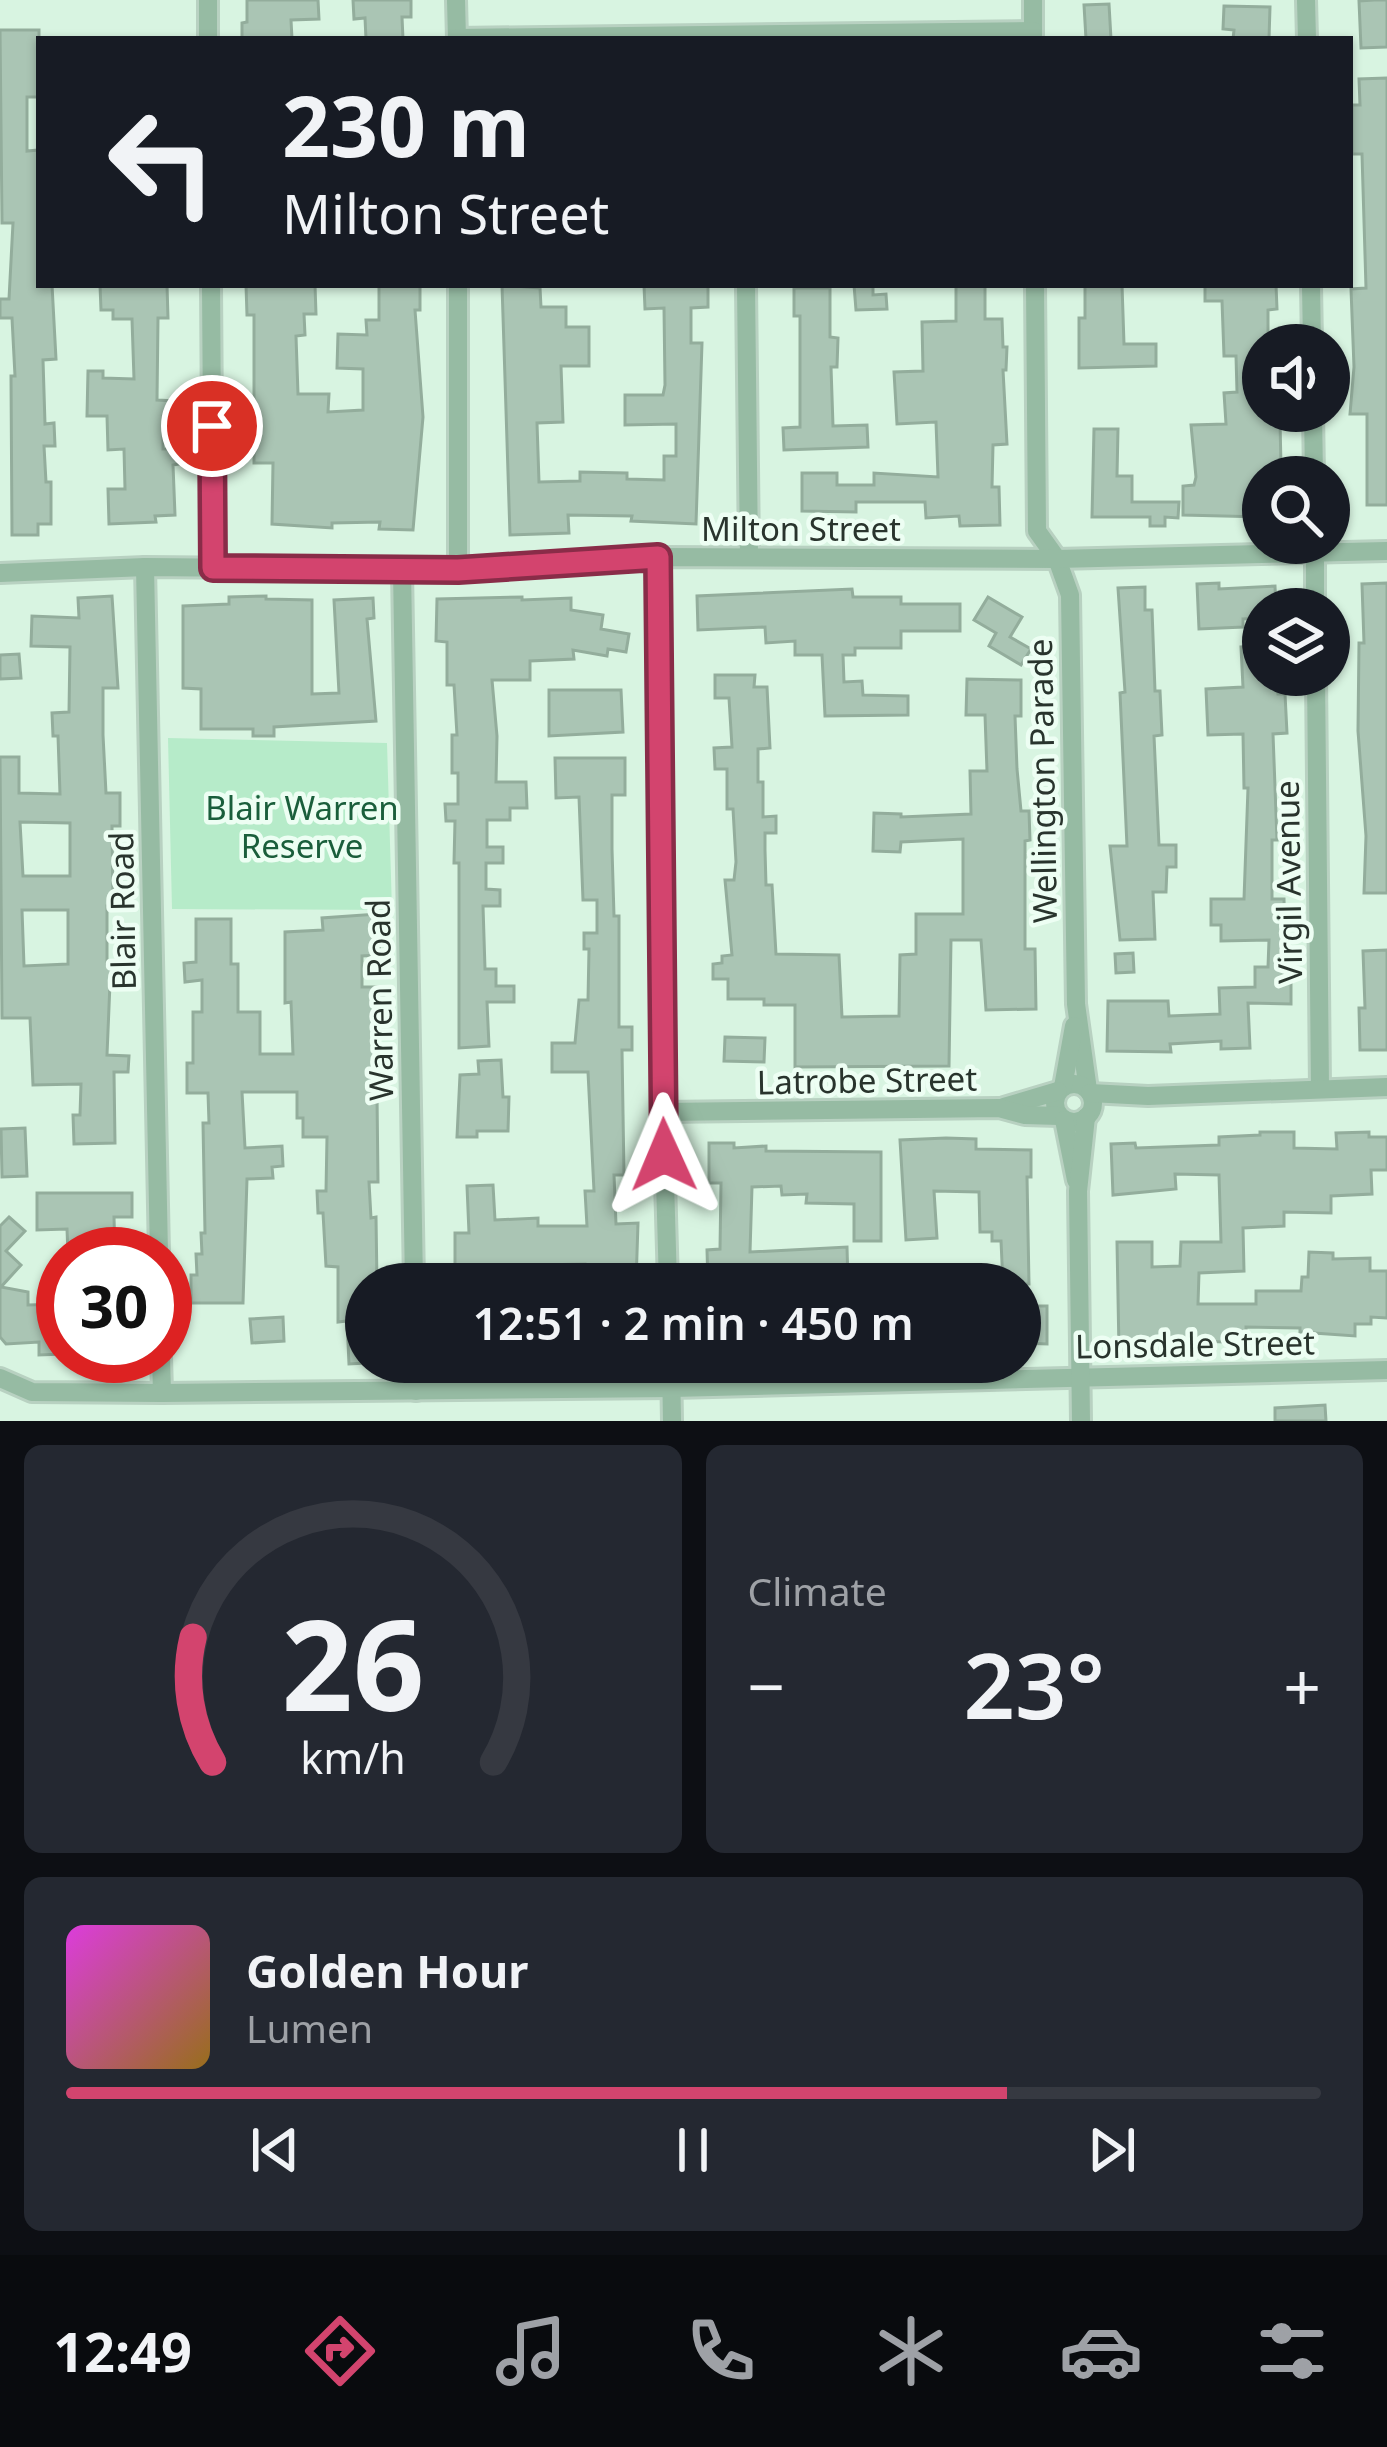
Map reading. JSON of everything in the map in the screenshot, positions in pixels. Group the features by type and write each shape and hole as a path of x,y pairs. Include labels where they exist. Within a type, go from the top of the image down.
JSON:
{"street":[{"path":"208,0 208,36"},
{"path":"456,0 457,36"},
{"path":"743,36 1033,35 1033,0"},
{"path":"1306,0 1307,36"},
{"path":"211,288 213,568"},
{"path":"458,288 458,570"},
{"path":"746,288 749,557"},
{"name":"Wellington Parade","path":"1035,288 1036,531 1057,559 1070,595 1076,1004 1089,1092"},
{"path":"1311,288 1312,324"},
{"name":"Milton Street","path":"1350,550 1387,551"},
{"name":"Milton Street","path":"0,573 145,567 458,570 658,557 1057,559 1242,552"},
{"path":"658,557 667,1263"},
{"name":"Blair Road","path":"145,567 158,1227"},
{"name":"Warren Road","path":"402,570 414,1263"},
{"name":"Virgil Avenue","path":"1316,696 1320,1088"},
{"name":"Wellington Parade","path":"1061,1089 1076,1004"},
{"path":"1078,1191 1062,1118 1054,1103 1061,1089 1076,1084 1089,1092 1148,1096 1387,1087"},
{"name":"Latrobe Street","path":"999,1108 1061,1089"},
{"path":"1081,1421 1078,1191 1093,1102 1089,1092"},
{"path":"1062,1118 1078,1122 1148,1096"},
{"name":"Latrobe Street","path":"663,1112 999,1108 1062,1118"},
{"name":"Lonsdale Street","path":"0,1378 32,1392 162,1394 672,1388 1387,1370"},
{"path":"162,1383 162,1394"},
{"path":"416,1383 416,1391"},
{"path":"672,1383 672,1421"}],"green space":[{"name":"Blair Warren Reserve","path":"168,738 387,743 392,910 172,909"}],"building":[{"path":"247,0 318,0 319,19 291,20 292,36 242,36 242,23 247,22"},
{"path":"353,0 411,0 411,17 402,17 403,36 366,36 365,18 354,19"},
{"path":"1387,0 1387,47 1361,48 1359,1"},
{"path":"1109,4 1111,36 1086,36 1084,5"},
{"path":"1224,6 1270,7 1269,36 1233,36 1234,30 1223,29"},
{"path":"0,30 39,30 36,97 27,97 27,151 36,150 36,288 52,288 56,359 43,360 45,424 54,423 55,446 44,446 46,482 51,482 51,524 38,524 38,535 12,535 11,376 15,376 12,318 0,318 0,299 9,299 13,223 2,223"},
{"path":"1387,78 1387,505 1367,505 1367,414 1350,414 1354,367 1351,289 1366,288 1362,154 1353,154 1353,105 1360,105 1359,79"},
{"path":"100,288 167,288 168,318 158,318 157,400 176,401 176,416 163,416 163,449 179,449 179,464 173,465 175,515 155,516 156,522 109,524 108,489 125,489 124,449 108,450 107,416 87,416 88,371 103,371 103,378 134,379 132,319 113,319 113,310 101,310"},
{"path":"246,288 315,288 316,314 304,314 305,335 296,336 298,394 329,394 328,412 363,410 363,369 337,368 338,334 367,335 366,320 379,320 379,288 420,288 420,310 415,310 423,417 413,530 379,529 380,522 332,523 332,528 272,524 273,463 254,463 254,315 247,315"},
{"path":"502,288 540,288 541,307 566,307 566,327 589,327 589,366 561,366 563,422 537,423 539,482 580,481 580,472 664,480 664,456 676,456 676,424 625,425 625,395 663,395 665,385 664,308 645,309 644,288 708,288 708,307 691,308 691,343 702,343 696,524 568,515 569,533 510,535"},
{"path":"794,288 830,288 830,337 838,338 837,367 831,367 833,426 867,425 868,447 784,450 783,428 800,427 800,316 794,316"},
{"path":"854,288 886,294 887,309 856,310"},
{"path":"956,288 985,288 985,319 1002,319 1003,347 1007,347 1003,370 1007,444 993,445 992,487 999,487 1000,525 960,526 959,516 926,518 925,502 856,502 856,512 802,511 802,473 837,473 837,485 874,485 874,473 938,477 936,422 897,424 894,372 923,371 922,322 956,321"},
{"path":"1085,288 1122,288 1124,344 1156,344 1156,366 1079,368 1079,318 1085,318"},
{"path":"1205,288 1276,288 1277,309 1268,310 1268,324 1242,324 1242,432 1280,432 1281,456 1242,456 1242,516 1183,515 1183,486 1194,485 1196,477 1191,425 1226,424 1224,393 1237,392 1236,356 1224,356 1222,301 1205,301"},
{"path":"1094,429 1118,429 1117,476 1132,476 1132,502 1179,502 1178,518 1165,517 1165,526 1150,526 1150,517 1092,517"},
{"path":"1219,583 1219,589 1275,586 1275,588 1242,588 1242,627 1199,629 1197,584"},
{"path":"1387,583 1387,893 1364,893 1366,836 1358,731 1359,643 1364,643 1362,584"},
{"path":"1145,587 1145,610 1152,610 1155,691 1160,691 1162,735 1154,736 1159,845 1176,845 1176,867 1167,867 1166,892 1153,892 1155,939 1120,940 1110,846 1127,846 1118,588"},
{"path":"852,589 853,597 901,597 901,604 960,604 960,631 901,631 901,648 855,648 855,655 843,655 844,682 862,681 863,695 908,696 908,715 825,716 822,655 795,655 795,641 766,643 765,627 698,630 697,596"},
{"path":"112,596 118,688 103,688 103,735 106,793 120,793 120,826 112,826 113,906 107,906 107,964 125,964 125,984 110,983 107,1055 129,1056 128,1072 114,1072 115,1143 74,1144 73,1115 80,1115 81,1084 33,1085 30,1018 2,1018 0,757 19,757 19,793 60,794 58,736 53,736 52,713 69,712 70,647 31,646 32,616 79,618 78,598","holes":["20,822 70,823 70,876 23,876","22,910 68,910 68,964 24,966"]},
{"path":"266,596 312,600 312,694 339,693 334,600 373,598 374,618 367,619 376,721 274,727 274,736 253,736 253,729 201,729 201,689 183,688 183,606"},
{"path":"988,597 1022,617 1010,637 1031,649 1021,665 989,646 996,633 974,620"},
{"path":"571,598 571,610 603,615 601,629 629,634 626,652 608,649 607,656 573,650 574,659 530,661 530,680 492,680 496,782 526,782 527,808 510,808 510,820 487,820 487,847 503,847 503,863 486,863 486,889 500,890 500,906 483,906 485,969 496,969 496,986 514,986 514,1002 487,1002 489,1046 459,1048 459,863 454,863 455,821 446,821 445,804 458,804 458,773 452,773 452,735 457,735 454,685 447,685 447,642 436,641 437,599"},
{"path":"19,654 21,678 0,679 0,655"},
{"path":"715,675 755,675 754,687 767,687 770,748 758,749 758,782 763,782 763,817 776,816 776,833 765,833 765,850 776,954 839,955 842,1017 899,1016 900,955 916,954 916,914 963,914 963,839 901,842 900,852 873,851 874,813 901,817 971,814 970,771 987,771 985,715 966,715 967,679 1021,680 1021,716 1015,716 1017,769 1021,811 1029,811 1030,840 1025,841 1025,949 1035,949 1036,1009 986,1010 981,940 951,940 949,1066 795,1067 795,1005 728,999 728,979 713,979 713,964 732,955 725,880 734,880 736,862 733,809 727,809 727,769 715,769 714,748 732,747 729,698 715,698"},
{"path":"1242,687 1242,696 1285,696 1287,733 1273,734 1277,840 1272,840 1272,899 1284,899 1291,1004 1248,1003 1250,1048 1221,1049 1221,1041 1170,1044 1171,1052 1107,1051 1108,1001 1168,1001 1169,1016 1220,1014 1219,988 1255,987 1255,967 1268,967 1269,940 1221,941 1221,925 1211,925 1211,899 1244,899 1248,788 1244,788 1243,734 1208,735 1206,689"},
{"path":"549,690 621,690 623,732 549,736"},
{"path":"555,758 625,758 625,795 612,795 612,849 614,916 619,916 619,1027 632,1027 632,1050 622,1050 624,1175 614,1175 616,1224 638,1223 637,1263 455,1263 455,1233 469,1233 467,1186 493,1185 495,1220 538,1218 538,1226 587,1226 585,1191 594,1191 588,1072 552,1072 552,1043 575,1043 579,1000 588,1000 589,949 584,949 584,933 597,933 597,900 583,900 579,797 556,798"},
{"path":"377,914 380,955 362,956 362,987 384,987 384,1003 376,1003 377,1066 381,1066 378,1182 369,1182 371,1218 376,1217 377,1263 345,1263 345,1321 338,1322 338,1267 326,1266 323,1213 318,1213 317,1191 326,1191 327,1137 303,1137 297,1092 242,1092 245,1148 282,1146 283,1166 272,1167 273,1178 247,1179 243,1303 192,1303 192,1275 197,1275 196,1254 202,1254 201,1233 205,1233 203,1123 209,1123 208,1093 187,1093 187,1063 193,1063 193,1012 202,1012 202,980 185,982 184,963 196,962 196,919 231,919 231,964 238,964 238,1012 260,1012 260,1054 293,1054 291,1002 285,1003 285,932 323,930 322,918"},
{"path":"1387,950 1387,1050 1360,1050 1359,1008 1365,1008 1363,951"},
{"path":"1133,953 1134,972 1116,973 1115,954"},
{"path":"725,1037 765,1038 764,1062 724,1061"},
{"path":"501,1060 503,1097 509,1097 508,1131 477,1131 477,1137 457,1137 460,1075 479,1074 478,1061"},
{"path":"25,1128 27,1176 2,1177 1,1129"},
{"path":"1294,1132 1294,1148 1337,1149 1336,1133 1387,1137 1387,1170 1371,1170 1372,1194 1331,1196 1331,1213 1284,1212 1284,1226 1243,1228 1244,1271 1199,1273 1198,1304 1256,1304 1256,1291 1301,1291 1302,1277 1308,1277 1309,1252 1333,1253 1333,1259 1370,1258 1370,1271 1387,1271 1387,1318 1371,1317 1371,1324 1355,1324 1355,1336 1246,1327 1246,1343 1155,1339 1155,1350 1119,1351 1117,1242 1152,1242 1152,1267 1180,1266 1181,1242 1221,1242 1219,1175 1175,1174 1176,1189 1113,1195 1111,1144 1135,1143 1136,1148 1219,1145 1219,1137"},
{"path":"976,1139 976,1149 1031,1150 1029,1263 1002,1263 1001,1241 992,1241 992,1232 980,1232 979,1192 934,1191 937,1238 906,1240 900,1140"},
{"path":"709,1143 734,1143 734,1148 766,1146 766,1151 881,1152 881,1241 854,1241 854,1204 806,1203 807,1194 782,1195 781,1186 752,1187 750,1252 847,1247 847,1263 707,1263 707,1250 720,1249 721,1183 709,1183"},
{"path":"37,1193 132,1193 132,1217 114,1217 114,1227 37,1227"},
{"path":"9,1217 25,1231 6,1251 21,1265 1,1287 28,1292 28,1305 36,1305 36,1342 6,1344 0,1337 0,1226"},
{"path":"1041,1306 1047,1306 1047,1344 1041,1344"},
{"path":"283,1317 284,1341 252,1343 250,1319"},
{"path":"1325,1405 1326,1421 1275,1421 1275,1408"}],"route":[{"path":"212,426 213,568 458,570 658,557 664,1155"}]}
